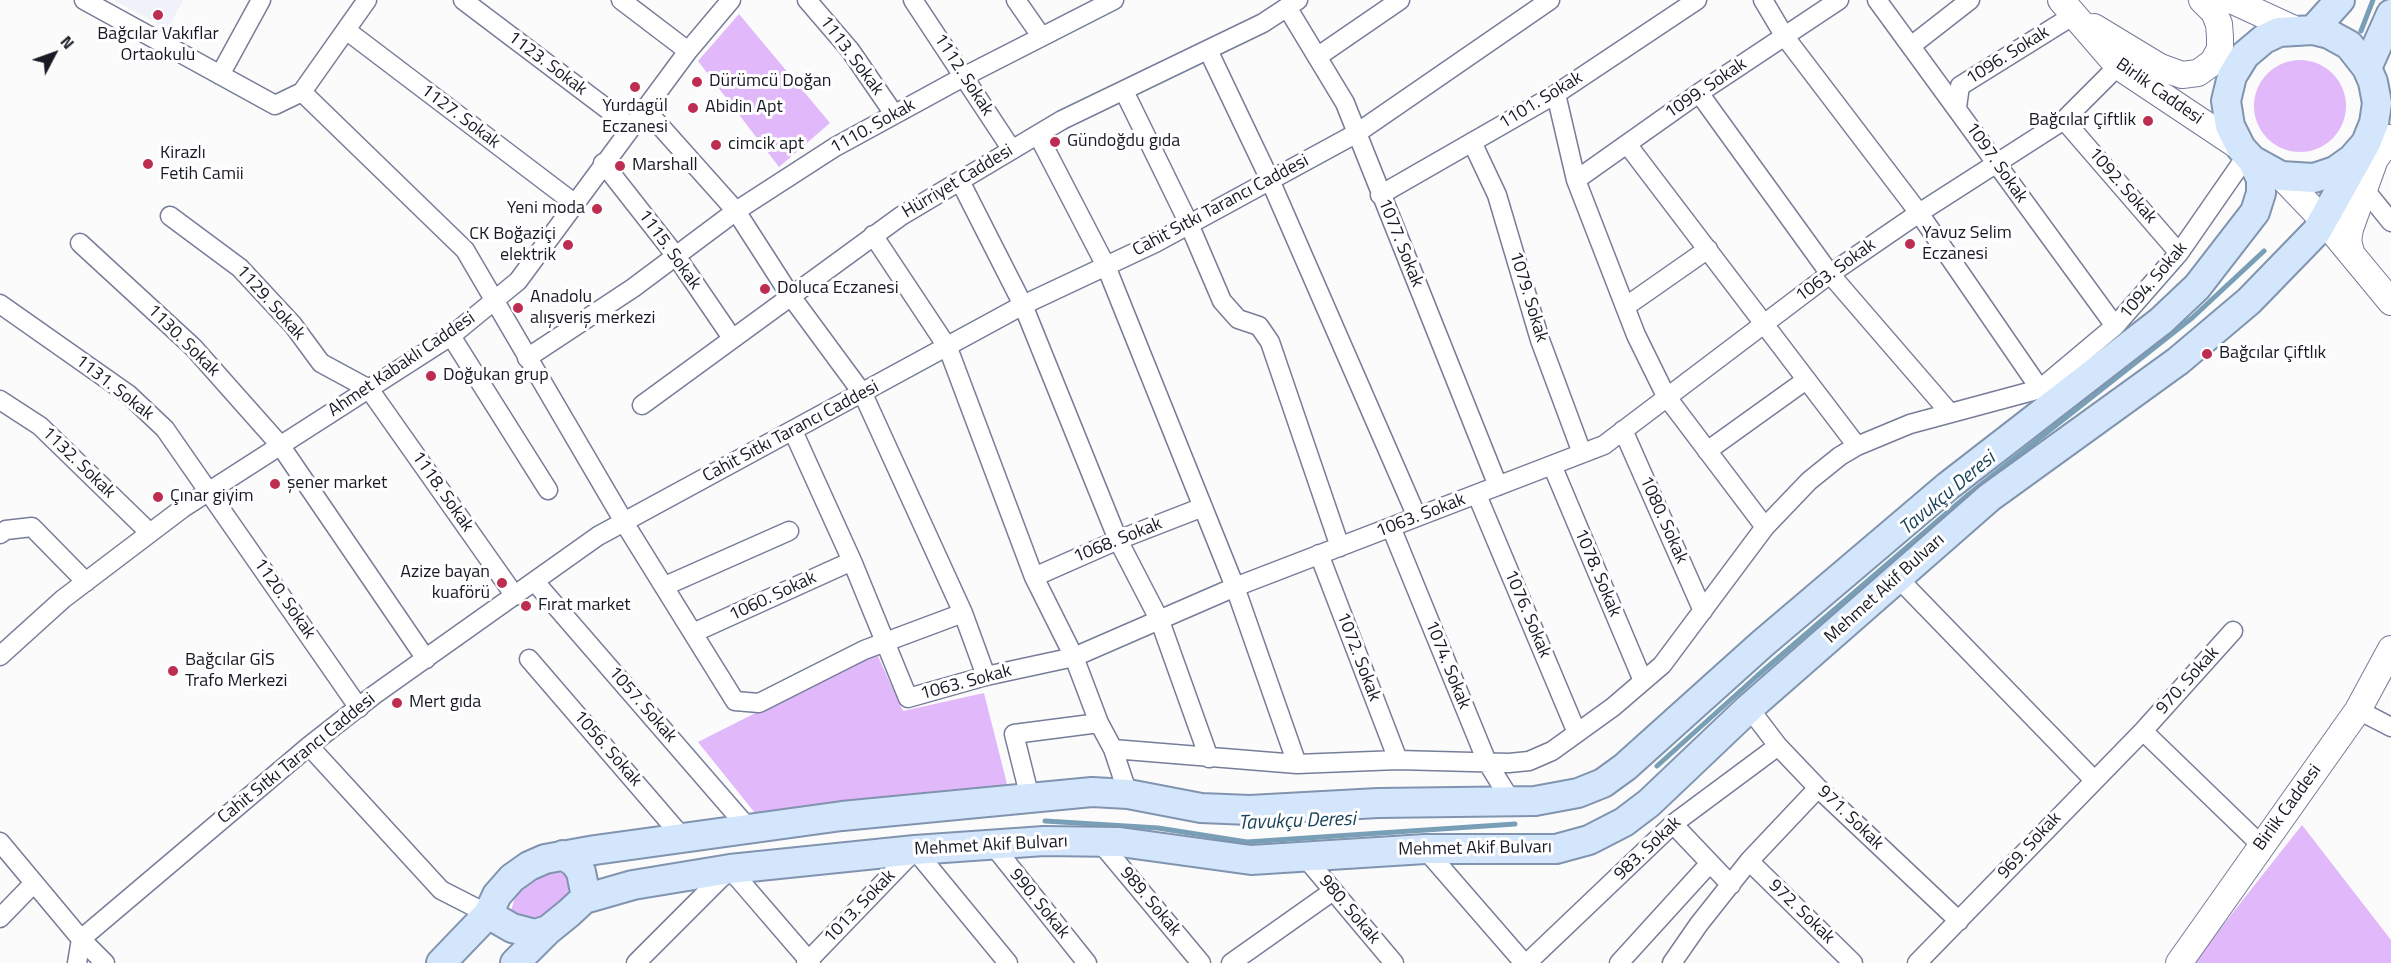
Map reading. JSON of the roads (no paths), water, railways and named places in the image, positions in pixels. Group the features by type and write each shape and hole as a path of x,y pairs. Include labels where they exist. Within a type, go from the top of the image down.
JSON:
{"main road":[{"path":"2067,8 2160,67 2182,75 2198,73 2212,62 2220,49 2220,24 2214,12 2202,0"},
{"path":"2231,0 2303,29 2329,34 2349,45 2377,82"},
{"path":"2340,0 2303,29 2265,39 2245,55 2232,76 2226,101 2230,126 2247,154 2281,176 2324,221 2391,302"},
{"name":"Birlik Caddesi","path":"2067,8 2118,66 2247,154"},
{"path":"2352,255 2349,235 2375,159 2378,140 2374,123 2377,82 2391,14"},
{"path":"2281,176 2314,178 2335,171 2378,140"},
{"name":"Mehmet Akif Bulvarı","path":"584,899 633,885 730,869 992,844 1099,841 1251,860 1425,849 1556,849 1589,840 1624,822 1649,803 1749,708 1990,497 2196,346 2249,301 2324,221 2378,140"},
{"name":"Mehmet Akif Bulvarı","path":"562,855 842,816 1092,792 1128,794 1201,808 1250,810 1510,799 1536,801 1578,793 1603,783 1625,767 1762,644 1948,486 2161,321 2197,287 2255,212 2261,193 2261,179 2247,154"},
{"name":"Birlik Caddesi","path":"2179,963 2260,845 2358,710 2391,649"},
{"path":"441,963 488,914 496,895 512,879 529,866 562,855 575,863 582,872 584,899 515,963"},
{"path":"488,914 498,922 522,932 535,934 548,930"}],"street":[{"path":"84,0 275,105 302,92 367,0"},
{"path":"220,75 261,0"},
{"name":"1123. Sokak","path":"464,0 631,128"},
{"path":"621,0 688,51"},
{"name":"Ahmet Kabaklı Caddesi","path":"0,656 86,582 150,533 209,491 451,336 518,281 603,163 688,51 731,0"},
{"name":"1113. Sokak","path":"807,0 850,50 894,114"},
{"name":"1112. Sokak","path":"913,0 1012,150"},
{"path":"1016,0 1041,36"},
{"name":"1110. Sokak","path":"527,358 676,256 736,211 835,147 965,76 1114,0"},
{"path":"1317,57 1400,0"},
{"name":"Cahit Sıtkı Tarancı Caddesi","path":"81,939 309,746 598,536 948,348 1023,305 1189,224 1357,133 1550,0"},
{"name":"1101. Sokak","path":"1380,195 1556,94 1697,0"},
{"path":"1113,749 1297,764 1398,759 1529,761 1552,751 1577,734 1662,665 1765,527 1809,481 1857,446 1910,424 2040,388 1919,213 1785,37 1763,0"},
{"name":"1099. Sokak","path":"1576,180 1699,93 1839,0"},
{"name":"1097. Sokak","path":"1876,0 1957,107 1994,164 2115,326"},
{"path":"1911,46 1970,0"},
{"name":"1077. Sokak","path":"1293,4 1317,57 1345,103 1497,486"},
{"name":"Hürriyet Caddesi","path":"642,405 901,216 1038,135 1263,23 1293,4"},
{"name":"1096. Sokak","path":"1957,107 1960,86 2067,8"},
{"name":"1127. Sokak","path":"346,30 574,203"},
{"path":"1208,50 1269,180 1417,517"},
{"name":"1063. Sokak","path":"793,431 887,642 908,698 986,676 1074,657 1235,587 1604,445 1830,274 1919,213 2064,120 2118,66"},
{"path":"1124,91 1189,224 1222,301 1238,319 1259,326 1270,342 1340,547"},
{"path":"302,92 465,250 625,522 735,701 759,703 864,650 963,613"},
{"path":"1699,93 1830,274 1950,413"},
{"path":"1556,94 1576,180 1625,307 1666,396 1765,527"},
{"path":"645,109 736,211 790,295 863,394 963,613 986,676"},
{"name":"1092. Sokak","path":"2064,120 2180,253"},
{"path":"1038,135 1106,266 1235,587 1297,764"},
{"name":"1079. Sokak","path":"1472,142 1497,195 1540,340 1582,453"},
{"path":"1627,144 1857,446"},
{"name":"1094. Sokak","path":"2040,388 2115,326 2180,253 2247,154"},
{"name":"1115. Sokak","path":"603,163 676,256 732,338"},
{"path":"960,181 1023,305 1118,540 1160,621 1209,758"},
{"path":"2365,190 2391,222"},
{"name":"1129. Sokak","path":"170,216 240,268 293,325 321,363 369,389"},
{"path":"873,236 948,348 1034,577 1074,657 1099,723 1113,749 1128,794"},
{"name":"1130. Sokak","path":"80,243 193,347 280,446 426,659"},
{"path":"1625,307 1708,249"},
{"name":"1131. Sokak","path":"0,304 128,394 165,429 209,491"},
{"path":"451,336 548,490"},
{"path":"1707,451 1806,380"},
{"name":"1118. Sokak","path":"369,389 515,596"},
{"name":"1132. Sokak","path":"4,409 40,426 150,533"},
{"name":"1080. Sokak","path":"1623,430 1703,611"},
{"name":"1078. Sokak","path":"1552,465 1643,681"},
{"name":"1120. Sokak","path":"209,491 359,708"},
{"name":"1076. Sokak","path":"1477,495 1577,734"},
{"name":"1068. Sokak","path":"1034,577 1118,540 1203,507"},
{"path":"0,534 6,530 32,526 86,582"},
{"name":"1074. Sokak","path":"1391,527 1487,762 1510,799"},
{"path":"665,586 789,531"},
{"name":"1072. Sokak","path":"1319,555 1398,759"},
{"name":"1060. Sokak","path":"693,633 852,561"},
{"path":"1897,577 2093,779"},
{"name":"1057. Sokak","path":"535,582 749,829"},
{"name":"970. Sokak","path":"2143,730 2233,631"},
{"name":"1056. Sokak","path":"529,660 684,839"},
{"name":"971. Sokak","path":"1749,708 1778,746 1818,788 1959,921"},
{"path":"2358,710 2391,727"},
{"path":"1030,798 1014,734 1099,723"},
{"path":"2143,730 2260,845"},
{"name":"969. Sokak","path":"1917,963 2143,730"},
{"path":"309,746 441,890 488,914"},
{"name":"983. Sokak","path":"1526,963 1673,824 1778,746"},
{"path":"1672,963 1699,924 1749,861 1818,788"},
{"path":"1673,824 1731,885"},
{"name":"989. Sokak","path":"1099,841 1201,963"},
{"path":"0,842 81,939 105,963"},
{"name":"990. Sokak","path":"992,844 1087,963"},
{"path":"1425,849 1526,963"},
{"path":"915,850 1008,963"},
{"name":"1013. Sokak","path":"809,962 915,850"},
{"name":"980. Sokak","path":"1304,856 1389,961"},
{"name":"972. Sokak","path":"1749,861 1853,963"},
{"path":"1619,963 1710,863"},
{"path":"636,963 730,869 809,962"},
{"path":"0,918 34,883"},
{"path":"1231,963 1333,891"},
{"path":"77,963 81,939"}],"waterway":[{"name":"Tavukçu Deresi","path":"2361,31 2373,0"},
{"name":"Tavukçu Deresi","path":"1657,766 1757,676 1969,494 2192,318 2264,251"},
{"name":"Tavukçu Deresi","path":"1045,821 1158,828 1247,842 1515,824"}],"place":[{"name":"Bağcılar Vakıflar Ortaokulu","path":"158,15"},
{"name":"Dürümcü Doğan","path":"697,82"},
{"name":"Yurdagül Eczanesi","path":"635,87"},
{"name":"Abidin Apt","path":"693,108"},
{"name":"Bağcılar Çiftlik","path":"2148,121"},
{"name":"Gündoğdu gıda","path":"1055,142"},
{"name":"cimcik apt","path":"716,145"},
{"name":"Kirazlı Fetih Camii","path":"148,164"},
{"name":"Marshall","path":"620,166"},
{"name":"Yeni moda","path":"597,209"},
{"name":"Yavuz Selim Eczanesi","path":"1910,244"},
{"name":"CK Boğaziçi elektrik","path":"568,245"},
{"name":"Doluca Eczanesi","path":"765,289"},
{"name":"Anadolu alışveriş merkezi","path":"518,308"},
{"name":"Bağcılar Çiftlık","path":"2207,354"},
{"name":"Doğukan grup","path":"431,376"},
{"name":"şener market","path":"275,484"},
{"name":"Çınar giyim","path":"158,497"},
{"name":"Azize bayan kuaförü","path":"502,583"},
{"name":"Fırat market","path":"526,606"},
{"name":"Bağcılar GİS Trafo Merkezi","path":"173,671"},
{"name":"Mert gıda","path":"397,703"}]}
